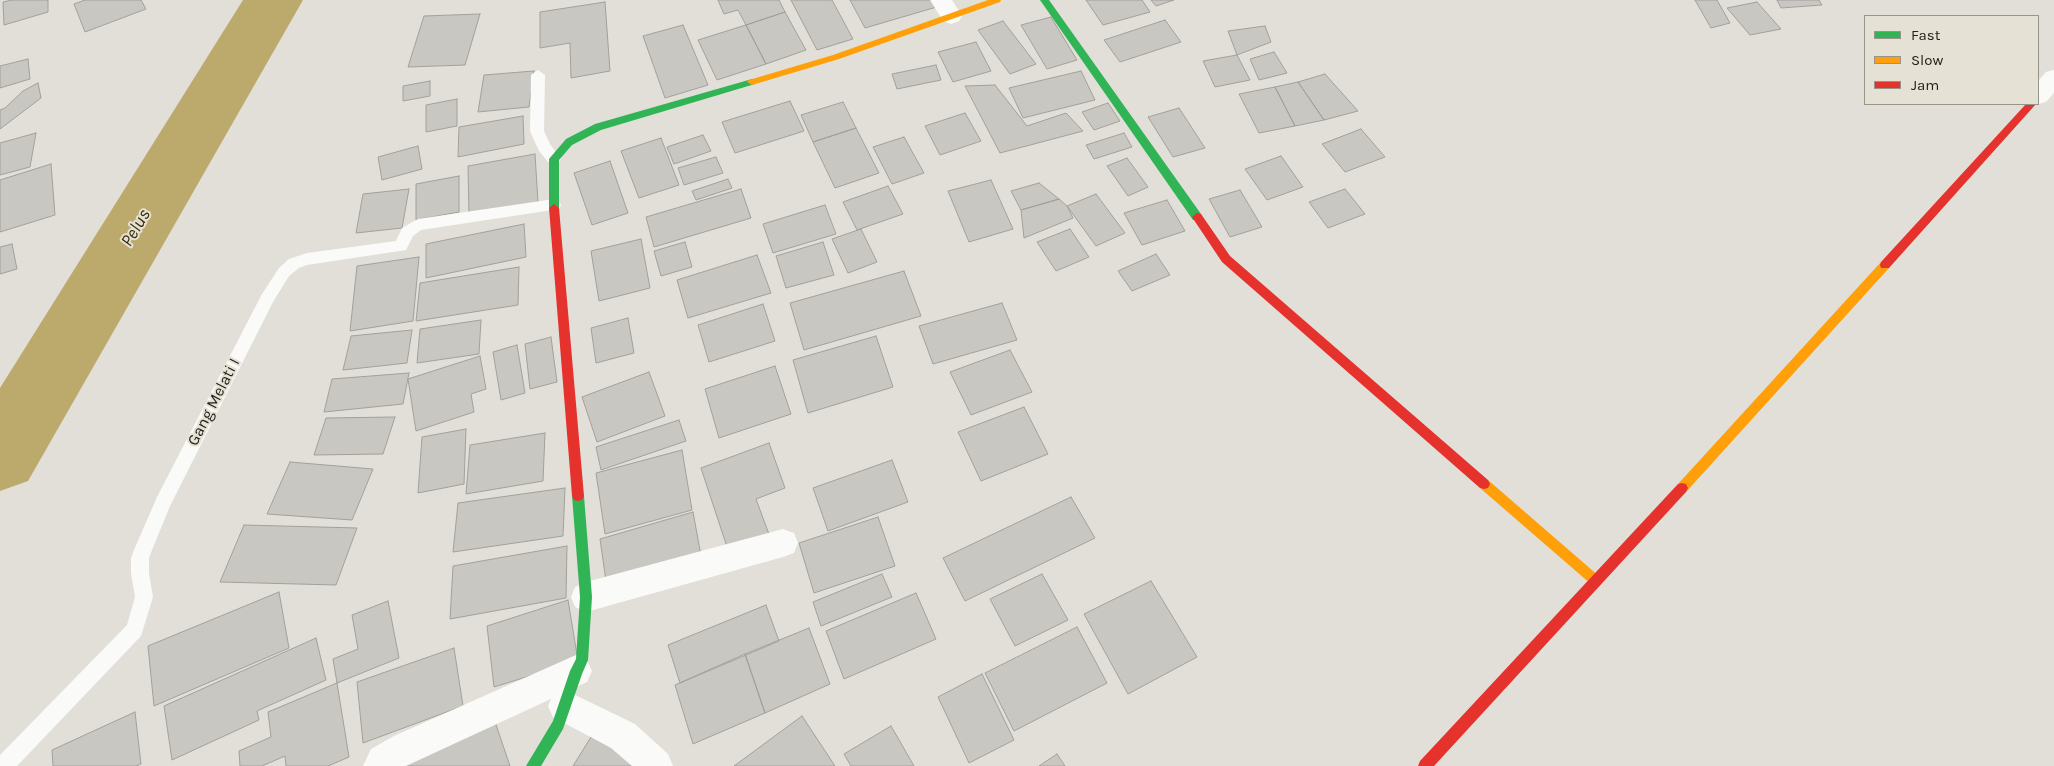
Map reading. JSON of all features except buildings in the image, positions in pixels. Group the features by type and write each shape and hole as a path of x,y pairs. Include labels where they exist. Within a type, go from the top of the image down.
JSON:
{"street":[{"path":"533,766 558,724 576,671 582,660 586,597 554,205 554,160 569,142 598,127 836,57 946,8 997,0"},
{"path":"1044,0 1226,259 1592,577"},
{"path":"2039,95 2054,78"},
{"path":"1425,766 1592,577 2030,105"},
{"path":"586,597 783,543"},
{"path":"380,766 383,761 406,748 576,671"},
{"path":"564,706 623,736 656,766"}],"lane":[{"path":"538,76 537,131 544,147 554,160"},
{"name":"Gang Melati I","path":"3,766 108,660 135,630 144,597 140,558 143,550 163,503 267,298 284,272 294,263 307,259 402,246 407,232 418,226 554,205"}],"waterway":[{"name":"Pelus","path":"0,456 273,0"}],"traffic: fast":[{"path":"1044,0 1197,217"},
{"path":"554,208 554,159 569,142 598,127 752,82"},
{"path":"533,766 558,724 576,671 582,660 586,597 578,496"}],"traffic: slow":[{"path":"752,82 836,57 997,0"},
{"path":"1682,488 1885,265"},
{"path":"1484,484 1596,581"}],"traffic: jam":[{"path":"1885,265 2030,105"},
{"path":"554,208 578,496"},
{"path":"1197,217 1226,259 1484,484"},
{"path":"1425,766 1682,488"}]}
